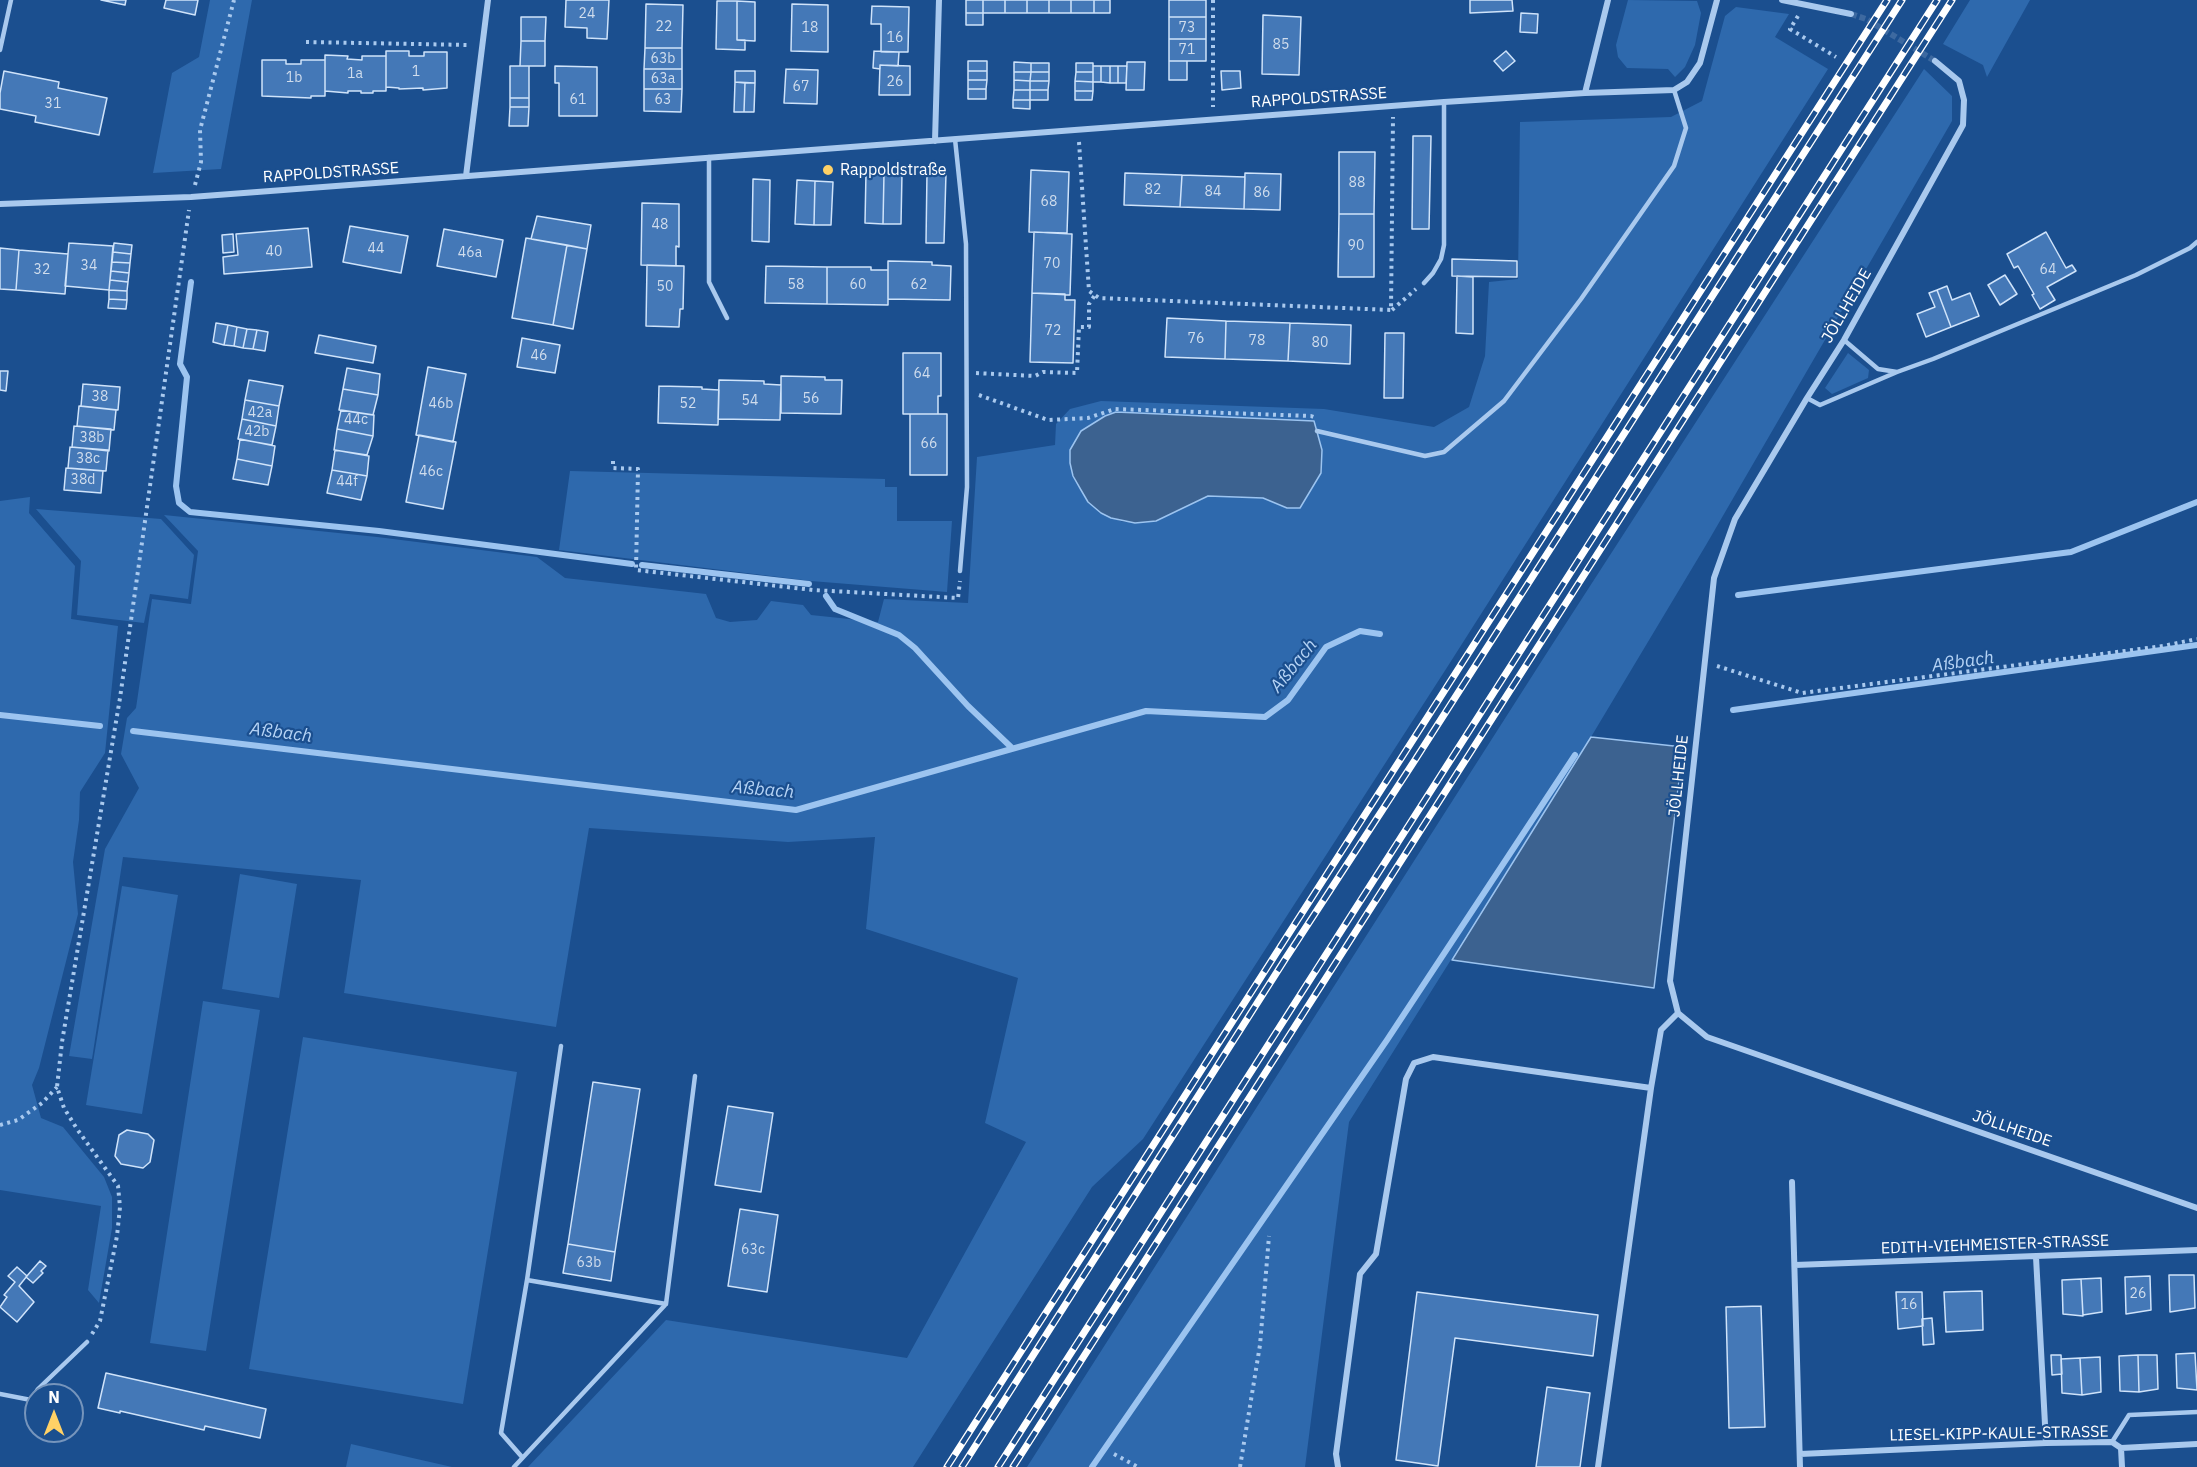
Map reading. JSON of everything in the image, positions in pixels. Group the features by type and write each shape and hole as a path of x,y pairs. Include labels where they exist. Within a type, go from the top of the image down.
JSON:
{"street":[{"path":"466,176 488,0"},
{"path":"934,141 939,0"},
{"path":"1585,93 1608,0"},
{"path":"1674,90 1687,82 1700,63 1717,0"},
{"path":"1782,0 1851,14"},
{"name":"JÖLLHEIDE","path":"1935,61 1959,81 1964,100 1963,125 1844,340 1735,519 1714,578 1670,981 1678,1013 1707,1036 2197,1208"},
{"name":"RAPPOLDSTRASSE","path":"0,204 191,197 1444,102 1674,90"},
{"path":"1598,1467 1661,1030 1678,1013"},
{"path":"1338,1467 1336,1454 1360,1274 1376,1254 1406,1079 1414,1063 1433,1057 1651,1088"},
{"path":"1792,1182 1800,1467"},
{"name":"EDITH-VIEHMEISTER-STRASSE","path":"1795,1265 2197,1250"},
{"path":"2036,1257 2046,1443"},
{"name":"LIESEL-KIPP-KAULE-STRASSE","path":"1800,1454 2046,1443 2112,1442 2121,1448 2197,1444"},
{"path":"2121,1448 2122,1467"}],"lane":[{"path":"0,50 11,0"},
{"path":"1317,431 1425,456 1444,452 1504,401 1581,299 1674,166 1686,128 1674,90"},
{"path":"1424,283 1441,259 1444,245 1444,102"},
{"path":"955,139 966,244 967,488 960,571"},
{"path":"709,158 709,282 727,318"},
{"path":"1807,398 1820,405 1897,372 1933,360 2136,275 2190,248 2197,242"},
{"path":"1844,340 1878,369 1897,372"},
{"path":"522,1457 501,1433 527,1280 561,1046"},
{"path":"514,1467 666,1304 695,1076"},
{"path":"527,1280 666,1304"},
{"path":"0,1394 31,1400 38,1389 87,1342"},
{"path":"2112,1442 2129,1415 2197,1412"}],"path":[{"path":"87,1342 100,1321 117,1236 120,1207 118,1186 64,1108 57,1087 62,1042 120,698 191,197 201,162 200,130 234,0"},
{"path":"1213,0 1213,120"},
{"path":"1799,15 1790,29 1836,57"},
{"path":"306,42 483,45"},
{"path":"1391,310 1393,106"},
{"path":"1078,130 1089,291 1099,298 1391,310 1424,283"},
{"path":"966,373 1035,376 1043,372 1077,373 1079,327 1089,327 1089,304 1095,295"},
{"path":"966,391 1048,420 1088,418 1115,409 1311,416 1327,423 1332,435"},
{"path":"613,461 613,468 638,469 636,570 813,590 958,598 960,571"},
{"path":"1705,662 1802,693 2163,646 2197,639"},
{"path":"0,1125 18,1120 42,1103 57,1087"},
{"path":"1240,1467 1260,1345 1269,1236"},
{"path":"1114,1454 1138,1467"}],"shaded area":[{"path":"210,0 252,0 221,169 153,173 172,73 199,57"},
{"path":"1628,0 1697,1 1701,13 1695,45 1685,67 1675,77 1668,69 1627,68 1618,57 1616,45"},
{"path":"1970,0 2030,0 1987,77 1983,65 1943,44"},
{"path":"1736,7 1789,14 1775,37 1828,69 1143,1139 1092,1187 913,1467 528,1467 666,1320 907,1358 1026,1142 985,1123 1018,978 866,929 875,837 788,842 589,828 556,1027 344,993 361,880 123,857 92,1059 69,1056 105,849 139,788 121,754 127,718 136,708 152,599 191,604 198,551 164,515 377,537 537,557 565,578 706,594 716,618 730,622 757,620 771,601 803,605 811,615 878,622 884,599 968,603 977,457 1055,445 1056,424 1070,409 1101,401 1324,409 1434,427 1469,407 1485,356 1489,282 1518,279 1520,122 1671,117 1702,101 1725,16","holes":["1116,412 1317,431 1322,450 1287,508 1263,498 1208,496 1156,521 1123,522 1101,513 1088,502 1073,476 1070,463 1081,431"]},
{"path":"1924,69 1952,96 1952,121 1706,545 1591,737 1349,1122 1305,1467 1027,1467 1550,648"},
{"path":"1848,353 1869,370 1868,378 1832,394 1825,388"},
{"path":"1116,412 1314,421 1322,450 1321,473 1300,508 1287,508 1263,498 1208,496 1156,521 1135,523 1111,518 1088,502 1073,476 1070,450 1081,431"},
{"path":"570,471 885,479 885,487 897,487 897,521 952,521 947,592 811,581 559,550"},
{"path":"30,497 29,513 75,566 71,619 118,626 105,753 80,792 73,862 78,914 39,1068 32,1085 41,1118 63,1127 104,1177 112,1197 112,1228 99,1303 88,1290 101,1206 0,1190 0,501"},
{"path":"36,509 161,519 194,555 188,599 150,594 144,623 77,615 81,561"},
{"path":"1591,737 1683,747 1654,988 1452,960"},
{"path":"240,874 297,884 279,998 222,989"},
{"path":"122,886 178,895 142,1114 86,1105"},
{"path":"203,1001 260,1010 206,1351 150,1343"},
{"path":"303,1037 517,1072 463,1404 249,1369"},
{"path":"351,1444 452,1467 346,1467"}],"building":[{"path":"101,0 126,0 125,5"},
{"path":"166,0 198,0 195,15 164,8"},
{"path":"566,0 609,0 607,39 587,38 587,28 565,27"},
{"path":"966,0 983,0 983,13 966,13"},
{"path":"983,0 1005,0 1005,13 983,13"},
{"path":"1005,0 1027,0 1027,13 1005,13"},
{"path":"1027,0 1049,0 1049,13 1027,13"},
{"path":"1049,0 1071,0 1071,13 1049,13"},
{"path":"1071,0 1094,0 1094,13 1071,13"},
{"path":"1094,0 1110,0 1110,13 1094,13"},
{"path":"1169,0 1206,0 1206,17 1169,17"},
{"path":"1470,0 1512,0 1513,11 1470,13"},
{"path":"717,1 737,1 737,40 745,40 745,50 716,49"},
{"path":"737,1 755,2 755,41 737,40"},
{"path":"646,4 683,5 682,48 645,48"},
{"path":"792,4 828,5 828,52 791,51"},
{"path":"872,6 909,7 908,52 881,52 881,24 871,24"},
{"path":"966,13 983,13 983,25 966,25"},
{"path":"1521,13 1538,14 1537,33 1520,32"},
{"path":"1263,15 1301,17 1299,75 1262,74"},
{"path":"521,17 546,17 545,41 521,41"},
{"path":"1169,17 1206,17 1206,39 1169,39"},
{"path":"1169,39 1206,39 1206,61 1169,61"},
{"path":"521,41 545,41 545,66 520,66"},
{"path":"645,48 682,48 682,69 644,69"},
{"path":"386,51 409,51 409,56 424,56 424,52 447,52 447,88 423,90 423,88 386,87"},
{"path":"874,51 899,52 898,66 880,65 880,69 873,68"},
{"path":"1506,51 1515,61 1503,71 1494,61"},
{"path":"325,55 348,56 347,59 362,60 362,56 386,56 386,91 361,93 361,91 348,91 348,93 325,91"},
{"path":"262,60 286,60 286,64 301,64 301,60 325,60 325,96 311,96 311,98 262,96"},
{"path":"968,61 987,61 987,71 968,71"},
{"path":"1169,61 1187,61 1187,80 1169,80"},
{"path":"1014,62 1031,63 1031,72 1014,72"},
{"path":"1127,62 1145,62 1144,90 1126,90"},
{"path":"1031,63 1049,63 1049,72 1031,72"},
{"path":"1076,63 1093,63 1093,72 1076,72"},
{"path":"880,65 910,66 910,95 879,95"},
{"path":"510,66 529,66 529,98 510,98"},
{"path":"555,66 597,67 597,116 559,116 559,83 555,83"},
{"path":"1093,66 1101,66 1101,82 1093,82"},
{"path":"1101,66 1110,66 1110,83 1101,82"},
{"path":"1110,66 1118,66 1118,83 1110,83"},
{"path":"1118,66 1127,66 1126,83 1118,83"},
{"path":"644,69 682,69 682,89 644,89"},
{"path":"786,69 818,70 817,104 784,103"},
{"path":"4,71 59,82 58,88 107,98 99,135 35,122 36,116 0,109"},
{"path":"735,71 755,71 755,83 735,82"},
{"path":"968,71 987,71 987,80 968,80"},
{"path":"1221,71 1240,71 1241,88 1222,90"},
{"path":"1014,72 1031,72 1030,81 1014,80"},
{"path":"1031,72 1049,72 1049,81 1030,81"},
{"path":"1076,72 1093,72 1093,82 1075,81"},
{"path":"968,80 987,80 986,89 968,89"},
{"path":"1014,80 1030,81 1030,90 1014,90"},
{"path":"1030,81 1049,81 1048,90 1030,90"},
{"path":"1075,81 1093,82 1093,91 1075,91"},
{"path":"735,82 745,83 744,112 734,112"},
{"path":"745,83 755,83 754,112 744,112"},
{"path":"644,89 682,89 681,112 644,111"},
{"path":"968,89 986,89 986,99 968,99"},
{"path":"1014,90 1030,90 1030,100 1013,100"},
{"path":"1030,90 1048,90 1048,100 1030,100"},
{"path":"1075,91 1093,91 1092,100 1075,100"},
{"path":"510,98 529,98 529,107 510,107"},
{"path":"1013,100 1030,100 1030,109 1013,108"},
{"path":"510,107 529,107 528,126 509,126"},
{"path":"1413,136 1431,136 1429,229 1412,229"},
{"path":"1339,152 1375,152 1374,214 1339,214"},
{"path":"1031,170 1069,172 1067,233 1029,232"},
{"path":"866,172 884,173 883,224 865,223"},
{"path":"927,172 946,173 944,243 926,243"},
{"path":"884,173 902,173 901,224 883,224"},
{"path":"1125,173 1182,175 1180,207 1124,205"},
{"path":"1245,173 1281,174 1280,210 1244,209"},
{"path":"1182,175 1245,177 1244,209 1180,207"},
{"path":"753,179 770,180 769,242 752,241"},
{"path":"797,180 815,181 814,225 795,224"},
{"path":"815,181 833,182 831,225 814,225"},
{"path":"642,203 679,204 679,247 676,246 676,266 641,265"},
{"path":"1339,214 1374,214 1374,277 1338,277"},
{"path":"537,216 591,225 587,249 531,239"},
{"path":"350,226 408,236 401,273 343,262"},
{"path":"308,228 312,267 224,274 223,257 238,255 236,234"},
{"path":"444,229 503,240 496,277 437,266"},
{"path":"1034,232 1072,234 1070,295 1032,293"},
{"path":"2046,232 2066,268 2072,265 2076,271 2047,287 2055,300 2040,309 2018,266 2014,268 2007,254"},
{"path":"233,234 234,252 223,253 222,235"},
{"path":"526,238 567,245 553,325 512,318"},
{"path":"69,243 113,246 109,290 65,286"},
{"path":"114,243 132,245 131,254 113,252"},
{"path":"567,245 587,249 573,329 553,325"},
{"path":"0,248 19,250 16,290 0,289"},
{"path":"19,250 68,254 65,294 16,290"},
{"path":"113,252 131,254 130,263 112,262"},
{"path":"1452,259 1517,261 1517,277 1452,276"},
{"path":"888,261 932,262 932,265 951,266 950,300 888,299"},
{"path":"112,262 130,263 129,273 111,271"},
{"path":"647,265 684,266 683,309 680,309 679,327 646,326"},
{"path":"766,266 827,267 827,304 765,303"},
{"path":"827,267 871,267 871,270 888,270 888,305 827,304"},
{"path":"111,271 129,273 128,282 110,280"},
{"path":"2005,275 2017,294 2000,305 1988,285"},
{"path":"1457,276 1473,277 1473,334 1456,333"},
{"path":"110,280 128,282 127,291 109,290"},
{"path":"1947,286 1952,300 1970,293 1979,316 1951,327 1937,290"},
{"path":"109,290 127,291 127,300 109,299"},
{"path":"1937,290 1951,327 1926,337 1917,314 1935,307 1929,293"},
{"path":"1032,293 1065,294 1065,300 1075,300 1073,363 1030,362"},
{"path":"109,299 127,300 126,309 108,308"},
{"path":"1167,318 1226,321 1225,359 1165,357"},
{"path":"1226,321 1290,323 1288,361 1225,359"},
{"path":"216,323 228,325 224,345 213,342"},
{"path":"1290,323 1351,325 1350,364 1288,361"},
{"path":"228,325 237,327 234,346 224,345"},
{"path":"237,327 247,329 243,348 234,346"},
{"path":"247,329 257,330 253,349 243,348"},
{"path":"257,330 268,332 265,351 253,349"},
{"path":"1385,333 1404,333 1403,398 1384,398"},
{"path":"319,335 376,346 373,363 315,353"},
{"path":"522,338 560,345 555,373 517,367"},
{"path":"903,353 941,353 941,396 938,396 938,414 903,414"},
{"path":"428,367 466,374 453,442 416,435"},
{"path":"347,368 380,374 378,395 343,389"},
{"path":"0,371 8,371 6,391 0,390"},
{"path":"781,376 825,377 825,380 842,380 841,414 781,413"},
{"path":"249,380 283,386 279,406 245,400"},
{"path":"719,380 764,381 764,384 781,385 780,420 718,419"},
{"path":"83,384 120,387 118,410 81,406"},
{"path":"659,386 702,387 702,389 719,390 718,425 658,423"},
{"path":"343,389 378,395 373,415 339,410"},
{"path":"245,400 279,406 276,426 242,419"},
{"path":"79,406 116,410 114,430 77,426"},
{"path":"341,410 374,415 373,436 337,429"},
{"path":"910,414 947,414 947,475 910,475"},
{"path":"242,419 276,426 272,445 238,439"},
{"path":"74,426 111,429 109,451 72,447"},
{"path":"337,429 373,436 367,455 334,450"},
{"path":"419,435 456,442 443,509 406,502"},
{"path":"240,439 275,446 272,466 237,459"},
{"path":"70,447 108,450 106,471 68,468"},
{"path":"335,450 369,456 367,476 332,470"},
{"path":"237,459 272,466 268,485 233,479"},
{"path":"66,468 103,471 101,493 64,490"},
{"path":"332,470 367,476 361,500 327,493"},
{"path":"593,1082 640,1089 615,1252 568,1244"},
{"path":"728,1106 773,1113 761,1192 715,1185"},
{"path":"127,1130 148,1134 154,1140 150,1162 143,1168 121,1164 115,1156 119,1135"},
{"path":"740,1209 778,1215 767,1292 728,1286"},
{"path":"568,1244 615,1252 611,1281 563,1273"},
{"path":"40,1261 46,1266 41,1271 43,1273 33,1283 26,1277"},
{"path":"17,1267 27,1276 19,1286 34,1302 17,1322 0,1307 7,1297 4,1295 15,1282 8,1276"},
{"path":"2169,1275 2194,1275 2195,1308 2170,1312"},
{"path":"2150,1276 2151,1310 2126,1314 2125,1277"},
{"path":"2101,1278 2102,1312 2083,1315 2081,1279"},
{"path":"2081,1279 2083,1316 2063,1314 2062,1280"},
{"path":"1982,1291 1983,1330 1946,1332 1944,1292"},
{"path":"1417,1292 1598,1315 1593,1356 1455,1338 1438,1466 1396,1460"},
{"path":"1896,1292 1922,1292 1923,1326 1898,1329"},
{"path":"1761,1306 1765,1427 1729,1428 1726,1307"},
{"path":"1932,1318 1934,1344 1923,1345 1922,1319"},
{"path":"2195,1353 2197,1390 2177,1388 2176,1354"},
{"path":"2051,1355 2061,1355 2062,1374 2052,1375"},
{"path":"2138,1355 2139,1392 2120,1391 2119,1356"},
{"path":"2138,1355 2157,1355 2158,1389 2139,1392"},
{"path":"2100,1357 2101,1392 2082,1395 2080,1358"},
{"path":"2080,1358 2082,1395 2062,1393 2061,1359"},
{"path":"106,1373 266,1409 260,1438 205,1426 204,1430 98,1408"},
{"path":"1547,1387 1590,1393 1580,1467 1536,1467"}],"waterway":[{"path":"191,282 180,364 187,377 176,486 179,503 190,512 379,531 632,564"},
{"path":"1738,595 2071,552 2197,502"},
{"path":"642,565 809,584"},
{"path":"826,596 835,609 899,635 915,648 968,706 1012,748"},
{"name":"Aßbach","path":"133,731 796,810 1146,711 1265,717 1288,700 1326,647 1360,631 1380,634"},
{"name":"Aßbach","path":"1733,710 2197,645"},
{"name":"Aßbach","path":"0,715 100,726"},
{"path":"1092,1467 1387,1040 1575,755"}],"tunnel":[{"path":"1851,14 1866,19 1935,61"}],"railway":[{"path":"947,1467 1887,0"},
{"path":"962,1467 1284,961 1902,0"},
{"path":"998,1467 1937,0"},
{"path":"1013,1467 1952,0"}],"place":[{"name":"Rappoldstraße","path":"828,170"}]}
